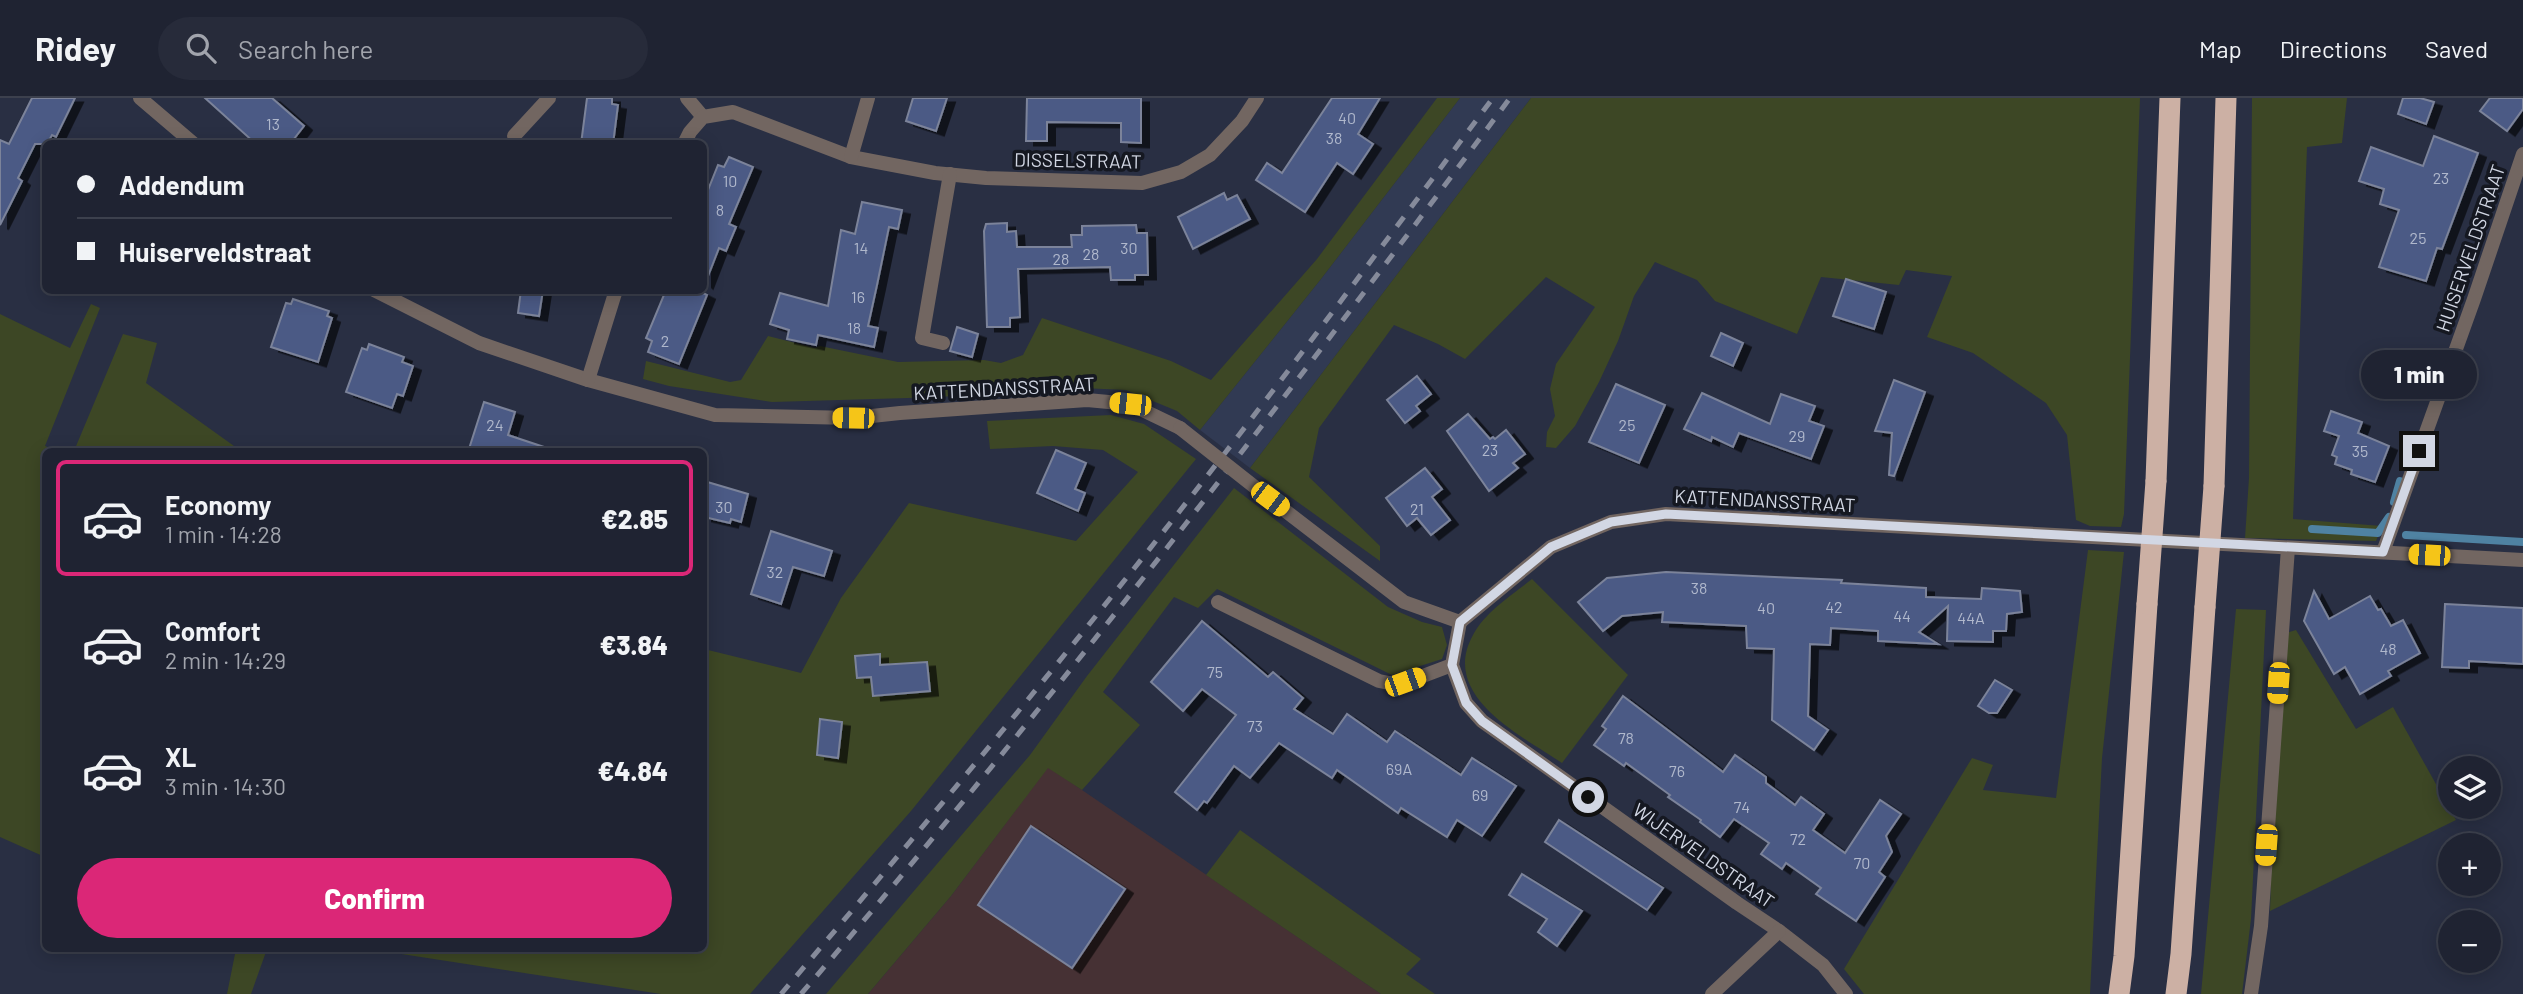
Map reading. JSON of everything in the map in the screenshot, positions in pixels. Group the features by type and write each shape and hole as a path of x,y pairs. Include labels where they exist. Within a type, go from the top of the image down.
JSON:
{"highway":[{"path":"2119,994 2124,956 2157,481 2170,98"},
{"path":"2176,994 2214,486 2227,98"}],"street":[{"path":"140,98 189,140"},
{"path":"514,136 549,98"},
{"path":"686,140 703,117 687,98"},
{"path":"852,157 869,98"},
{"name":"DISSELSTRAAT","path":"703,117 733,112 852,157 950,174 986,178 1142,183 1181,172 1209,155 1242,121 1257,98"},
{"name":"HUISERVELDSTRAAT","path":"2383,552 2523,154"},
{"path":"943,343 922,338 950,174"},
{"name":"KATTENDANSSTRAAT","path":"382,294 479,342 589,380 715,415 853,418 1087,400 1130,404 1180,428 1404,602 1460,622 1551,547 1611,522 1666,514 2523,560"},
{"path":"589,380 615,294"},
{"path":"2251,994 2261,926 2288,548"},
{"path":"1218,602 1379,681 1399,685 1452,665 1460,622"},
{"name":"WIJERVELDSTRAAT","path":"1452,665 1466,703 1482,721 1779,931 1823,965 1846,994"},
{"path":"1712,994 1779,931"}],"shaded area":[{"path":"1460,98 1531,98 1250,468 1200,430 1321,279"},
{"path":"1048,767 1381,994 868,994 951,896"}],"green space":[{"path":"1437,98 1460,98 1321,279 1200,430 1177,411 1126,390 1038,386 942,397 772,402 669,386 643,379 646,361 730,382 741,380 768,336 815,348 820,346 898,362 984,360 1001,363 1023,355 1042,318 1171,361 1211,380 1317,259"},
{"path":"1531,98 2140,98 2124,514 2121,527 2090,526 2076,520 2067,435 2046,403 1973,353 1927,337 1952,276 1906,270 1899,285 1821,277 1797,334 1715,301 1697,280 1655,262 1634,296 1618,341 1599,382 1575,426 1556,448 1546,447 1547,432 1555,416 1550,389 1556,364 1595,307 1546,277 1465,359 1394,325 1319,428 1309,477 1380,546 1380,561 1250,468"},
{"path":"2252,98 2347,98 2342,143 2307,147 2293,519 2382,526 2376,541 2245,538 2249,478"},
{"path":"91,304 100,308 45,446 50,448 42,448 42,856 0,837 0,314 70,348"},
{"path":"123,334 157,343 146,383 237,448 75,448"},
{"path":"1111,415 1144,424 1196,459 911,811 750,994 661,994 388,952 707,952 707,650 801,673 841,598 909,503 1076,541 1138,472 1103,450 1053,446 990,449 987,421"},
{"path":"1234,488 1388,607 1422,622 1442,627 1447,645 1442,659 1392,675 1217,589 1198,608 1174,597 1103,692 1140,725 1082,790 1048,768 951,896 868,994 826,994 1030,755 1087,676"},
{"path":"2088,550 2124,552 2102,758 2090,994 1864,994 1844,969 1972,758 1993,765 1983,790 2056,798"},
{"path":"1532,579 1628,675 1562,763 1507,727 1490,712 1476,695 1467,677 1465,657 1478,627 1500,604"},
{"path":"2236,609 2266,610 2251,919 2242,994 2201,994"},
{"path":"2296,630 2356,729 2393,707 2438,788 2438,819 2456,820 2270,911 2279,635"},
{"path":"1240,830 1421,959 1406,974 1435,994 1381,994 1206,875"},
{"path":"235,952 266,952 251,994 227,994"}],"building":[{"path":"32,98 75,98 56,137 52,135 49,140 42,140 42,144 35,144 18,178 22,181 0,225 0,140 9,144"},
{"path":"205,98 272,98 304,126 293,140 252,140"},
{"path":"587,98 612,98 612,104 618,105 614,140 582,140"},
{"path":"913,98 947,98 936,131 906,121"},
{"path":"1027,98 1141,98 1141,143 1121,142 1121,123 1047,122 1047,141 1026,141"},
{"path":"1332,98 1380,98 1358,134 1373,144 1353,174 1337,163 1305,212 1256,180 1267,163 1282,173"},
{"path":"2403,98 2420,98 2434,102 2426,124 2398,114"},
{"path":"2490,98 2523,98 2523,109 2507,131 2480,111"},
{"path":"2434,136 2478,153 2442,249 2437,248 2426,281 2379,267 2399,210 2380,204 2384,189 2359,181 2371,147 2423,166"},
{"path":"729,157 753,167 729,224 736,227 726,251 719,248 707,279 707,192 718,165 724,167"},
{"path":"1224,193 1227,200 1237,195 1250,219 1193,249 1178,217"},
{"path":"862,202 902,210 898,229 889,227 868,326 878,328 874,347 818,335 816,345 787,339 789,330 770,324 780,293 828,306 841,230 855,234"},
{"path":"1007,223 1007,232 1016,231 1017,247 1072,247 1071,235 1082,235 1082,226 1136,225 1137,233 1147,233 1148,275 1135,275 1135,280 1111,280 1110,267 1018,269 1020,317 1010,318 1010,327 987,327 984,231 986,224"},
{"path":"1846,279 1886,292 1874,329 1833,316"},
{"path":"520,294 542,294 539,316 518,313"},
{"path":"664,294 707,295 679,364 648,352 652,341 646,338"},
{"path":"293,299 329,311 327,316 332,318 318,362 271,347 286,303 291,304"},
{"path":"957,327 978,334 972,357 950,351"},
{"path":"1721,333 1743,343 1733,366 1711,356"},
{"path":"369,344 404,357 402,362 413,366 403,396 397,394 392,408 346,392 362,348 367,350"},
{"path":"1417,376 1431,394 1416,406 1420,411 1405,423 1387,400"},
{"path":"1894,380 1925,392 1894,476 1889,475 1892,433 1875,431"},
{"path":"1616,384 1665,405 1639,463 1589,442"},
{"path":"1702,393 1770,424 1781,394 1815,406 1809,421 1824,426 1811,459 1739,433 1733,447 1712,437 1711,441 1684,429"},
{"path":"484,402 515,412 508,435 547,448 469,448"},
{"path":"2331,411 2362,422 2358,433 2389,446 2375,482 2351,474 2352,470 2335,464 2337,457 2332,455 2339,436 2324,431"},
{"path":"1468,414 1490,439 1495,439 1506,430 1525,454 1513,463 1518,468 1489,491 1447,431"},
{"path":"1056,450 1086,463 1075,489 1085,493 1078,511 1037,493"},
{"path":"1425,468 1442,489 1432,497 1450,520 1431,535 1417,518 1407,526 1386,498"},
{"path":"707,482 748,494 741,522 731,519 730,523 707,518"},
{"path":"771,531 832,551 824,576 793,567 781,604 751,594"},
{"path":"1666,572 1842,580 1841,583 1926,588 1926,597 1981,599 1982,588 2020,591 2022,612 2007,614 2006,631 1993,631 1993,642 1947,641 1948,606 1919,632 1938,644 1878,641 1878,631 1831,628 1830,645 1810,644 1808,716 1828,730 1814,750 1772,720 1774,649 1747,648 1746,626 1662,622 1663,612 1622,616 1603,631 1578,602 1607,578"},
{"path":"2314,591 2329,619 2370,596 2391,626 2403,620 2420,653 2388,671 2391,676 2360,694 2345,667 2334,674 2304,621"},
{"path":"2445,604 2523,608 2523,664 2469,661 2469,668 2442,667"},
{"path":"1202,621 1268,677 1273,672 1303,698 1294,709 1333,734 1347,714 1387,742 1395,731 1461,775 1472,758 1516,786 1482,836 1457,820 1447,837 1401,808 1398,813 1337,770 1332,778 1279,743 1250,778 1234,766 1207,803 1204,801 1197,810 1175,792 1236,715 1202,689 1183,711 1151,682"},
{"path":"880,654 880,665 927,662 930,691 873,696 871,677 857,678 855,656"},
{"path":"1995,680 2012,690 1997,713 1989,713 1978,706"},
{"path":"1623,696 1723,772 1735,755 1766,777 1766,783 1795,805 1801,797 1824,814 1813,830 1845,853 1880,800 1901,814 1886,836 1892,852 1879,872 1885,877 1856,921 1816,894 1821,888 1786,863 1782,869 1761,854 1769,843 1734,819 1720,837 1668,797 1670,795 1626,763 1624,766 1594,745 1606,729 1602,726"},
{"path":"820,719 842,722 838,758 817,755"},
{"path":"1559,820 1663,888 1647,910 1545,842"},
{"path":"1031,826 1125,889 1072,968 978,905"},
{"path":"1522,874 1582,911 1557,946 1538,932 1547,919 1509,895"}],"waterway":[{"path":"2394,502 2400,481"},
{"path":"2312,529 2378,533 2389,517"},
{"path":"2406,535 2523,542"}],"railway":[{"path":"781,994 1055,667 1189,500 1493,98"},
{"path":"801,994 1075,664 1251,440 1510,98"}],"route":[{"path":"1588,797 1482,721 1466,703 1452,665 1460,622 1551,547 1611,522 1666,514 2383,552 2419,451"}]}
